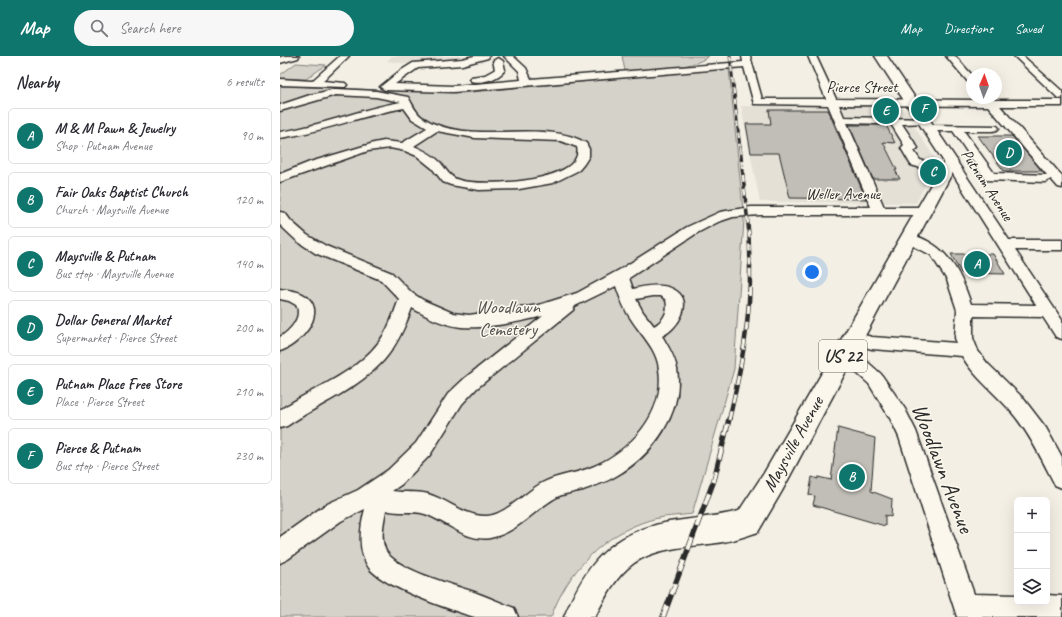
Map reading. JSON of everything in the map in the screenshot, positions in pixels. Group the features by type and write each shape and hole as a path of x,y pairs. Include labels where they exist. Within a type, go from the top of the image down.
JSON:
{"main road":[{"name":"Putnam Avenue","path":"881,56 926,124 948,166"},
{"name":"Maysville Avenue","path":"578,617 593,588 606,571 624,553 647,542 673,534 719,529 748,522 772,482 948,166"}],"street":[{"path":"280,60 295,56"},
{"path":"281,96 314,84 345,56"},
{"path":"385,87 416,65 462,62 485,56"},
{"path":"812,56 879,211"},
{"path":"950,56 966,75"},
{"path":"1018,56 1062,96"},
{"path":"470,59 474,64 498,61 510,57 523,70 527,83"},
{"path":"314,84 440,89 527,83 725,61 747,60"},
{"name":"Pierce Street","path":"747,60 758,102 912,103 966,101"},
{"path":"440,89 448,81 486,78 496,75 500,70 498,61"},
{"path":"280,178 314,164 370,147 388,144 404,146 417,152 433,162 441,174 452,182 469,186 518,186 541,182 559,176 573,168 584,155 582,144 567,138 472,135 427,125 416,118 404,99 399,97 336,92 314,97 281,96"},
{"name":"Pierce Street","path":"1002,101 1062,103"},
{"path":"282,136 322,127 383,108 407,104"},
{"path":"992,104 1062,184"},
{"path":"840,120 895,121 956,128 993,128"},
{"path":"895,121 912,148 907,148 915,162 948,166"},
{"path":"404,146 436,127"},
{"path":"956,128 990,177 1045,178"},
{"name":"Putnam Avenue","path":"948,166 1005,245 1062,334"},
{"name":"Weller Avenue","path":"572,302 590,294 648,259 698,225 726,214 763,212 922,211"},
{"path":"282,221 298,235 333,255 387,277 408,297 436,313 451,319 465,321 485,320 526,314 572,302"},
{"path":"909,238 936,252 955,280 965,310 964,338 969,350 981,368 1016,404 1039,434 1062,478"},
{"path":"1005,245 1062,245"},
{"path":"377,493 387,502 409,501 432,506 467,523 479,527 490,527 508,518 552,489 591,478 630,456 646,441 657,427 664,409 669,378 666,357 652,334 632,308 620,276"},
{"path":"627,296 646,291 662,291 671,294 675,300 674,313 670,320 665,327 652,334"},
{"path":"280,294 299,299 307,310 307,317 300,330 280,345"},
{"path":"280,420 371,363 391,338 408,297"},
{"path":"280,551 333,513 377,493 423,449 455,399 471,383 572,302"},
{"path":"965,310 1048,311"},
{"path":"848,345 872,343 969,350"},
{"name":"Woodlawn Avenue","path":"848,345 890,401 909,437 969,612"},
{"path":"377,493 372,524 374,550 377,559 386,568 419,584 505,617"},
{"path":"969,612 1062,608"}],"shaded area":[{"path":"392,56 496,56 415,65 387,61"},
{"path":"741,106 902,107 937,162 916,203 760,202"}],"green space":[{"path":"622,56 709,56 701,61 681,66 625,71"},
{"path":"296,63 326,65 306,79 280,78 280,75"},
{"name":"Woodlawn Cemetery","path":"729,68 744,220 734,369 692,514 650,520 633,526 602,545 577,570 558,600 551,617 280,617 280,86 461,93"}],"building":[{"path":"769,110 828,110 866,199 790,198 779,153 751,153 746,124 771,124"},
{"path":"849,125 886,125 895,143 883,142 900,179 873,179"},
{"path":"978,136 1012,136 1042,171 1004,171"},
{"path":"951,254 993,254 1005,274 961,273"},
{"path":"838,428 875,438 871,491 892,499 891,517 885,515 885,526 813,505 815,496 809,495 812,477 831,480"}],"railway":[{"path":"730,56 740,148"},
{"path":"740,147 749,234 750,266"},
{"path":"729,420 747,324 750,266"},
{"path":"663,617 714,480 729,419"}],"place":[{"name":"Pierce & Putnam","path":"924,109"},
{"name":"Putnam Place Free Store","path":"886,111"},
{"name":"Dollar General Market","path":"1009,153"},
{"name":"Maysville & Putnam","path":"933,172"},
{"name":"M & M Pawn & Jewelry","path":"977,264"},
{"name":"Fair Oaks Baptist Church","path":"852,477"}]}
